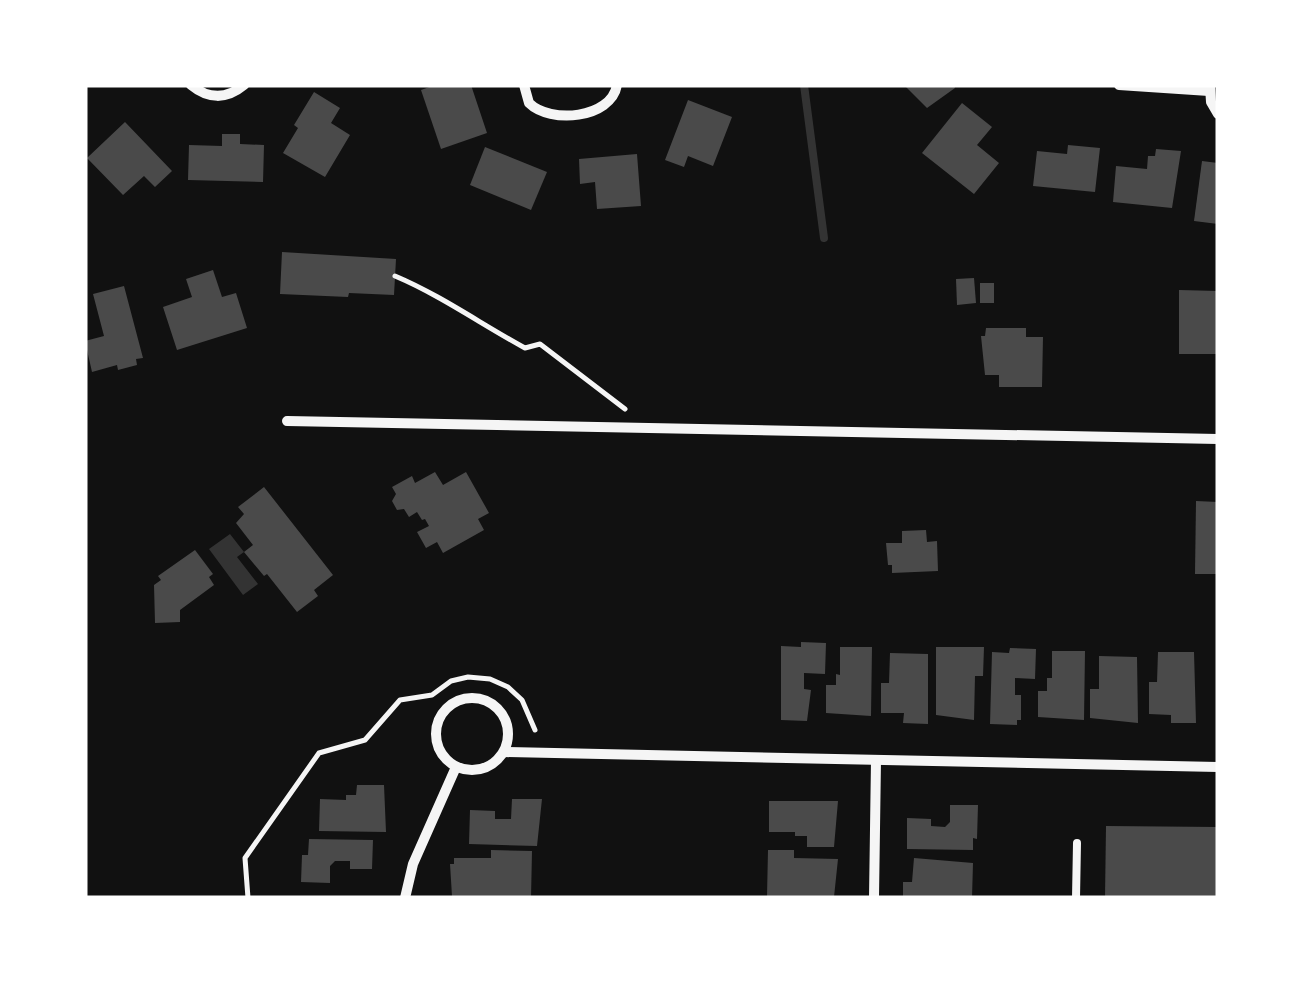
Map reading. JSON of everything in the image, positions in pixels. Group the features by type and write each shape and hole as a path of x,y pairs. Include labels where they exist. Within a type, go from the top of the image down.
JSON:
{"street":[{"path":"191,85 214,96 226,96 244,85"},
{"path":"524,85 529,104 546,114 595,112 610,102 617,85"},
{"path":"1118,85 1210,88 1218,114"},
{"path":"287,421 1218,439"},
{"path":"481,699 502,712 509,735 504,752 491,766 480,770 456,767 439,750 436,727 440,716 458,700 481,699"},
{"path":"504,752 1218,768"},
{"path":"874,898 876,760"},
{"path":"405,898 413,864 456,767"}],"lane":[{"path":"1076,898 1077,843"}],"path":[{"path":"395,276 525,348 540,344 624,408 641,414"},
{"path":"248,898 245,858 308,767 319,753 364,740 400,700 432,696 451,682 468,677 490,679 508,687 522,700 535,730"}],"shaded area":[{"path":"230,534 244,552 237,557 258,584 243,595 209,549"}],"building":[{"path":"435,85 471,85 487,133 441,149 421,90"},
{"path":"904,85 954,85 955,88 927,108"},
{"path":"314,92 340,108 331,123 350,135 325,177 283,153"},
{"path":"688,100 732,117 713,166 688,156 684,167 665,160"},
{"path":"962,103 992,127 977,145 999,163 974,194 922,153"},
{"path":"125,122 172,171 155,187 144,176 123,195 87,158"},
{"path":"222,134 240,134 240,144 264,145 263,182 188,180 189,145 222,146"},
{"path":"1068,145 1100,148 1095,192 1033,186 1037,151 1067,154"},
{"path":"485,147 547,172 531,210 470,185"},
{"path":"1156,149 1181,151 1172,208 1113,202 1116,166 1147,169 1148,156 1155,156"},
{"path":"637,154 641,206 597,209 595,182 580,184 579,159"},
{"path":"1202,161 1218,163 1218,224 1194,221"},
{"path":"282,252 396,259 394,295 280,294"},
{"path":"213,270 222,297 236,293 247,328 177,350 163,307 192,297 186,279"},
{"path":"974,278 976,303 957,305 956,279"},
{"path":"980,283 994,283 994,303 980,303"},
{"path":"124,286 143,358 136,359 137,365 118,370 117,365 92,372 85,341 104,336 93,294"},
{"path":"1179,290 1218,291 1218,354 1179,354"},
{"path":"986,328 1026,328 1026,337 1043,337 1042,387 999,387 999,375 985,375 981,336 985,336"},
{"path":"435,472 443,485 466,472 489,513 478,519 484,530 443,553 437,542 426,548 417,532 429,526 425,519 417,512 409,517 404,509 397,510 392,501 396,494 392,487 412,476 415,483"},
{"path":"264,487 333,575 314,590 318,596 297,612 244,552 253,545 236,523 244,514 238,507"},
{"path":"1196,501 1218,502 1218,574 1195,574"},
{"path":"926,530 927,542 937,541 938,571 892,573 886,543 902,543 902,531"},
{"path":"195,550 213,574 209,577 214,585 180,610 180,622 155,623 154,585 161,580 158,576"},
{"path":"801,642 826,643 825,674 804,673 804,689 811,690 807,721 781,720 781,646 801,647"},
{"path":"840,647 872,647 871,716 826,713 826,685 836,685 836,674 840,675"},
{"path":"936,647 984,647 983,676 975,676 974,720 936,715"},
{"path":"1010,648 1036,649 1035,679 1015,678 1015,695 1021,695 1021,720 1017,720 1017,725 990,724 992,652 1009,653"},
{"path":"1052,651 1085,651 1084,720 1038,717 1038,691 1047,691 1047,678 1052,678"},
{"path":"1158,652 1194,652 1196,723 1171,723 1171,715 1149,714 1149,682 1157,682"},
{"path":"890,653 928,654 928,724 903,723 904,713 881,713 881,683 889,683"},
{"path":"1099,656 1137,657 1138,723 1090,718 1090,689 1099,689"},
{"path":"357,785 384,785 386,832 319,831 320,799 346,800 346,795 356,795"},
{"path":"512,799 542,799 537,846 469,844 470,810 495,811 495,819 511,819"},
{"path":"769,801 838,801 834,847 807,847 807,836 769,832"},
{"path":"950,805 978,805 973,850 907,849 907,818 931,819 931,826 945,827 950,822"},
{"path":"1106,826 1218,827 1218,898 1105,898"},
{"path":"309,839 373,840 372,869 350,869 350,861 335,861 330,866 330,883 301,882 302,855 308,855"},
{"path":"491,850 532,851 531,898 452,896 450,864 454,864 454,858 491,858"},
{"path":"768,850 794,850 794,858 838,859 834,897 767,896"},
{"path":"914,858 973,863 972,898 903,898 903,882 912,882"}],"waterway":[{"path":"804,85 824,238"}]}
